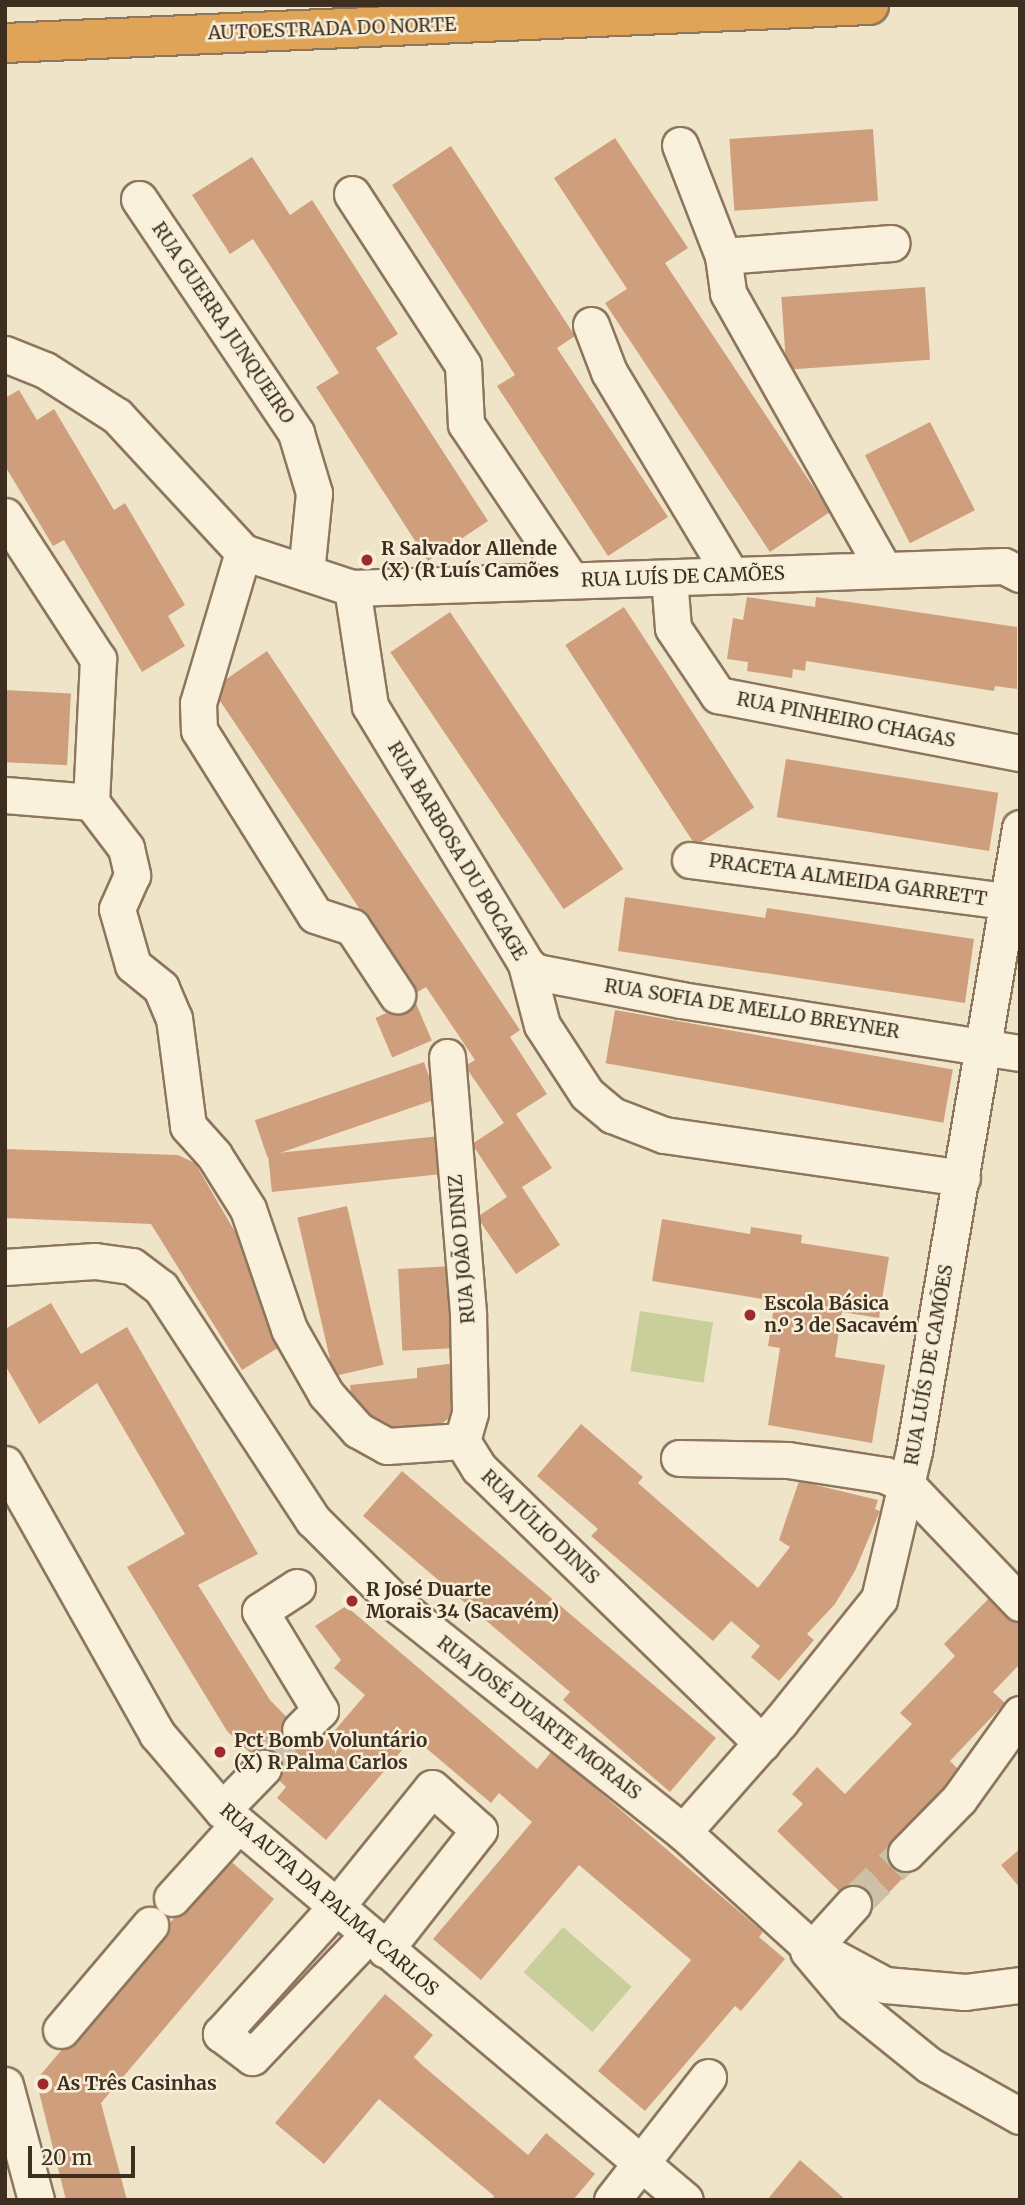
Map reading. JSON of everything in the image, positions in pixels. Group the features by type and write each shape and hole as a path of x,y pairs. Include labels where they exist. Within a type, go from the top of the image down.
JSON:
{"highway":[{"name":"AUTOESTRADA DO NORTE","path":"5,43 869,5"}],"street":[{"path":"680,145 723,256 728,293 884,570"},
{"path":"352,194 463,365 466,424 571,580"},
{"name":"RUA GUERRA JUNQUEIRO","path":"139,199 296,433 314,493 306,573"},
{"path":"723,256 892,243"},
{"path":"591,325 609,372 731,575"},
{"name":"RUA LUÍS DE CAMÕES","path":"5,354 45,370 117,416 243,552 352,589 1004,566 1020,574"},
{"path":"5,516 98,659 91,802 126,848 132,874 117,909 134,965 161,988 174,1018 188,1126 214,1155 248,1209 289,1329 326,1394 358,1430 387,1446 462,1441"},
{"path":"243,552 198,703 199,730 315,915 352,927 397,995"},
{"name":"RUA PINHEIRO CHAGAS","path":"669,578 673,628 718,695 1020,753"},
{"name":"RUA BARBOSA DU BOCAGE","path":"352,589 370,706 526,964 542,1025 587,1094 612,1115 664,1135 962,1178"},
{"path":"5,795 91,802"},
{"name":"RUA LUÍS DE CAMÕES","path":"683,1832 762,1743 878,1599 908,1486 1020,828"},
{"name":"PRACETA ALMEIDA GARRETT","path":"690,860 1006,901"},
{"name":"RUA SOFIA DE MELLO BREYNER","path":"526,964 536,972 681,1000 1020,1053"},
{"name":"RUA JOÃO DINIZ","path":"447,1057 468,1315 470,1413 462,1441"},
{"name":"RUA JOSÉ DUARTE MORAIS","path":"5,1267 95,1261 132,1266 161,1288 313,1520 400,1607 683,1832 809,1944 885,1985 965,1992 1020,1985"},
{"name":"RUA JÚLIO DINIS","path":"462,1441 478,1468 762,1743"},
{"path":"679,1458 788,1460 842,1466 885,1475 908,1486 1020,1603"},
{"name":"RUA AUTA DA PALMA CARLOS","path":"5,1464 157,1734 230,1818 685,2200"},
{"path":"297,1587 260,1611 320,1710 300,1730"},
{"path":"906,1853 959,1799 1020,1714"},
{"path":"172,1898 263,1768"},
{"path":"432,1788 478,1830 376,1943 252,2057 221,2034 335,1908 432,1788"},
{"path":"853,1904 809,1944 811,1958 852,2003 929,2065 1020,2116"},
{"path":"61,2030 150,1924"},
{"path":"612,2200 642,2165 708,2077"},
{"path":"5,2085 36,2200"}],"green space":[{"path":"640,1311 713,1323 704,1383 630,1371"},
{"path":"563,1927 632,1987 592,2032 524,1972"}],"building":[{"path":"873,129 878,201 734,211 729,139"},
{"path":"615,138 688,248 665,263 830,512 770,552 605,303 627,289 554,178"},
{"path":"451,146 575,336 557,348 668,517 608,556 497,386 515,375 392,185"},
{"path":"252,157 290,215 312,200 398,334 376,348 488,521 428,561 316,387 339,373 253,239 230,254 192,195"},
{"path":"925,287 930,360 786,370 781,297"},
{"path":"19,390 37,420 54,409 114,510 125,503 185,605 168,616 185,646 142,672 64,540 53,546 5,466 5,398"},
{"path":"930,422 975,510 910,543 865,455"},
{"path":"747,597 815,607 816,597 1017,627 1017,689 995,686 994,691 806,661 805,671 793,669 792,678 747,671 748,662 727,659 733,618 743,620"},
{"path":"624,607 754,807 695,846 565,645"},
{"path":"450,612 623,869 564,909 390,652"},
{"path":"267,651 520,1030 510,1037 547,1094 516,1114 552,1168 522,1187 560,1245 516,1274 477,1217 507,1197 472,1144 504,1123 465,1066 475,1060 426,987 416,993 212,689"},
{"path":"5,690 71,693 67,765 5,762"},
{"path":"786,759 998,793 989,851 777,817"},
{"path":"625,897 765,918 767,908 974,939 965,1003 618,951"},
{"path":"415,1001 432,1041 392,1057 375,1018"},
{"path":"615,1010 953,1070 943,1123 606,1063"},
{"path":"424,1062 437,1099 267,1157 255,1120"},
{"path":"440,1136 444,1174 272,1192 268,1154"},
{"path":"5,1149 178,1155 195,1163 259,1273 251,1279 277,1320 269,1325 281,1346 242,1370 151,1224 5,1218"},
{"path":"347,1206 384,1365 334,1376 297,1217"},
{"path":"662,1219 750,1234 751,1227 802,1235 801,1243 889,1257 879,1318 842,1312 835,1357 885,1365 872,1443 768,1425 780,1348 768,1346 775,1301 652,1281"},
{"path":"453,1266 457,1348 402,1351 398,1269"},
{"path":"51,1303 81,1354 127,1327 258,1554 198,1585 270,1700 312,1743 319,1749 365,1695 334,1668 341,1660 315,1626 346,1606 537,1769 552,1751 763,1932 759,1937 785,1959 741,2011 735,2006 645,2111 598,2071 691,1960 579,1865 481,1980 433,1939 532,1822 499,1793 491,1803 413,1737 326,1840 277,1798 286,1787 227,1731 127,1567 185,1534 97,1383 39,1424 5,1365 5,1329"},
{"path":"456,1363 461,1409 440,1425 380,1431 354,1414 350,1385 417,1378 417,1368"},
{"path":"581,1424 643,1477 638,1483 758,1588 790,1547 779,1540 799,1481 878,1500 875,1509 880,1511 855,1571 835,1604 807,1634 814,1640 779,1681 751,1657 760,1646 731,1621 713,1641 591,1536 598,1529 537,1476"},
{"path":"402,1471 716,1738 670,1792 563,1700 570,1692 363,1516"},
{"path":"1000,1587 1020,1606 1020,1664 993,1692 1005,1703 950,1761 961,1772 917,1863 866,1917 777,1831 803,1804 792,1794 817,1767 845,1794 912,1724 900,1713 955,1656 944,1644"},
{"path":"1020,1849 1020,1888 1001,1865"},
{"path":"226,1857 274,1899 101,2103 127,2200 66,2200 36,2080"},
{"path":"385,1994 433,2035 414,2057 422,2065 528,2155 546,2133 595,2174 573,2200 491,2200 494,2196 379,2099 324,2164 275,2123"},
{"path":"800,2160 846,2200 767,2200"}],"tunnel":[{"path":"263,1768 300,1730"},
{"path":"853,1904 906,1853"}],"place":[{"name":"R Salvador Allende (X) (R Luís Camões","path":"367,560"},
{"name":"Escola Básica n.º 3 de Sacavém","path":"750,1315"},
{"name":"R José Duarte Morais 34 (Sacavém)","path":"352,1601"},
{"name":"Pct Bomb Voluntário (X) R Palma Carlos","path":"220,1752"},
{"name":"As Três Casinhas","path":"43,2084"}]}
